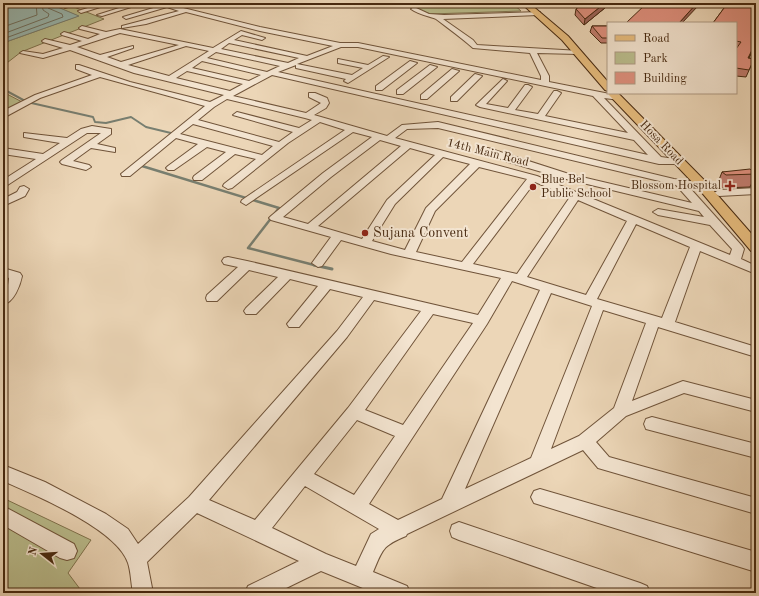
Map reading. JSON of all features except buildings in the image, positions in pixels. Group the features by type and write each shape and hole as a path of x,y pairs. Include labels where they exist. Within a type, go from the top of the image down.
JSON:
{"main road":[{"path":"525,3 565,38 607,87"},
{"path":"532,3 570,35 607,75"},
{"name":"Hosa Road","path":"619,97 719,193 756,232"},
{"name":"Hosa Road","path":"648,124 679,162 756,248"}],"street":[{"path":"65,6 75,3 92,8"},
{"path":"81,11 111,3"},
{"path":"100,15 141,3"},
{"path":"156,3 184,11 340,45 358,45 393,52 546,84 601,98 639,138 738,249 734,262"},
{"path":"126,18 165,6"},
{"path":"414,9 428,16 538,14"},
{"path":"23,53 46,56 108,34 116,28 144,23 184,11"},
{"path":"444,16 439,19 455,32 472,40 470,42 475,47 532,51 578,52"},
{"path":"82,28 108,34"},
{"path":"116,28 185,45 288,65"},
{"path":"64,34 89,41"},
{"path":"170,79 227,41 241,34 268,39"},
{"name":"14th Main Road","path":"45,41 101,57 122,66 319,119 350,130 408,146 533,178 756,270"},
{"path":"227,41 308,58"},
{"path":"4,120 27,102 62,87 185,45"},
{"path":"126,174 211,106 249,83 288,65 340,45"},
{"path":"101,57 131,47"},
{"path":"356,51 557,93 601,98 619,97"},
{"path":"532,51 545,76 546,84"},
{"path":"299,66 351,79 385,57"},
{"path":"201,59 658,160 679,162"},
{"path":"340,61 368,67"},
{"path":"379,88 413,63"},
{"path":"79,67 99,75 211,106"},
{"path":"400,92 433,67"},
{"path":"186,69 249,83"},
{"path":"424,97 456,71"},
{"path":"454,99 478,76"},
{"path":"502,81 480,104 639,138"},
{"path":"510,111 528,87"},
{"path":"540,117 557,93"},
{"path":"307,116 323,106 325,103 320,97 312,95"},
{"path":"237,115 300,131"},
{"path":"228,186 262,158 319,119"},
{"path":"192,121 281,145"},
{"path":"702,186 679,183 438,125 406,127 382,138 327,175 275,218 408,254 514,278 756,352"},
{"path":"3,185 84,131 92,129 108,131 65,162 86,167"},
{"path":"246,202 350,130"},
{"path":"27,135 68,141"},
{"path":"180,137 262,158"},
{"path":"562,175 581,143"},
{"path":"170,168 205,144"},
{"path":"89,145 112,150"},
{"path":"309,228 408,146"},
{"path":"506,157 514,147"},
{"path":"486,150 562,175 703,209"},
{"path":"3,151 44,157"},
{"path":"198,178 233,151"},
{"path":"366,242 390,202 441,154"},
{"path":"408,254 430,210 476,164"},
{"path":"3,173 17,176"},
{"path":"465,266 533,178"},
{"path":"3,203 21,194 24,190"},
{"path":"719,193 756,191"},
{"path":"357,506 405,433 437,391 482,321 576,195"},
{"path":"658,212 715,222"},
{"path":"537,464 594,302 633,219"},
{"path":"318,263 338,235"},
{"path":"620,412 696,246"},
{"path":"228,260 482,321"},
{"path":"212,298 247,265"},
{"path":"3,272 16,276 14,286 3,302"},
{"path":"251,311 287,275"},
{"path":"294,324 327,284"},
{"path":"449,504 547,288"},
{"path":"137,559 195,503 342,334 371,295"},
{"path":"258,530 354,412 430,309"},
{"path":"361,578 378,540 389,533 399,530 449,504 585,441 620,412 683,387 756,406"},
{"path":"354,412 405,433"},
{"path":"652,424 756,451"},
{"path":"585,441 604,462 756,506"},
{"path":"3,473 39,488 99,520 121,535 137,559 143,593"},
{"path":"302,476 399,530"},
{"path":"540,497 756,562"},
{"path":"195,503 258,530 320,561 400,593"},
{"path":"3,515 67,551"},
{"path":"459,531 640,593"},
{"path":"255,593 320,561"}],"green space":[{"path":"48,3 64,3 104,19 21,52 3,66 3,43 78,16"},
{"path":"401,3 512,3 521,11 430,14"},
{"path":"3,92 26,104 3,119"},
{"path":"3,498 91,540 68,573 83,593 3,593"}],"water":[{"path":"3,3 48,3 79,16 3,43"}],"waterway":[{"path":"3,89 27,102 93,117 95,122 106,123 131,117 146,127 175,134"},
{"path":"142,163 142,166 279,208 248,248 315,265"},
{"path":"315,265 332,269"}],"place":[{"name":"Blossom Hospital","path":"730,186"},
{"name":"Blue Bel Public School","path":"533,187"},
{"name":"Sujana Convent","path":"365,233"}]}
